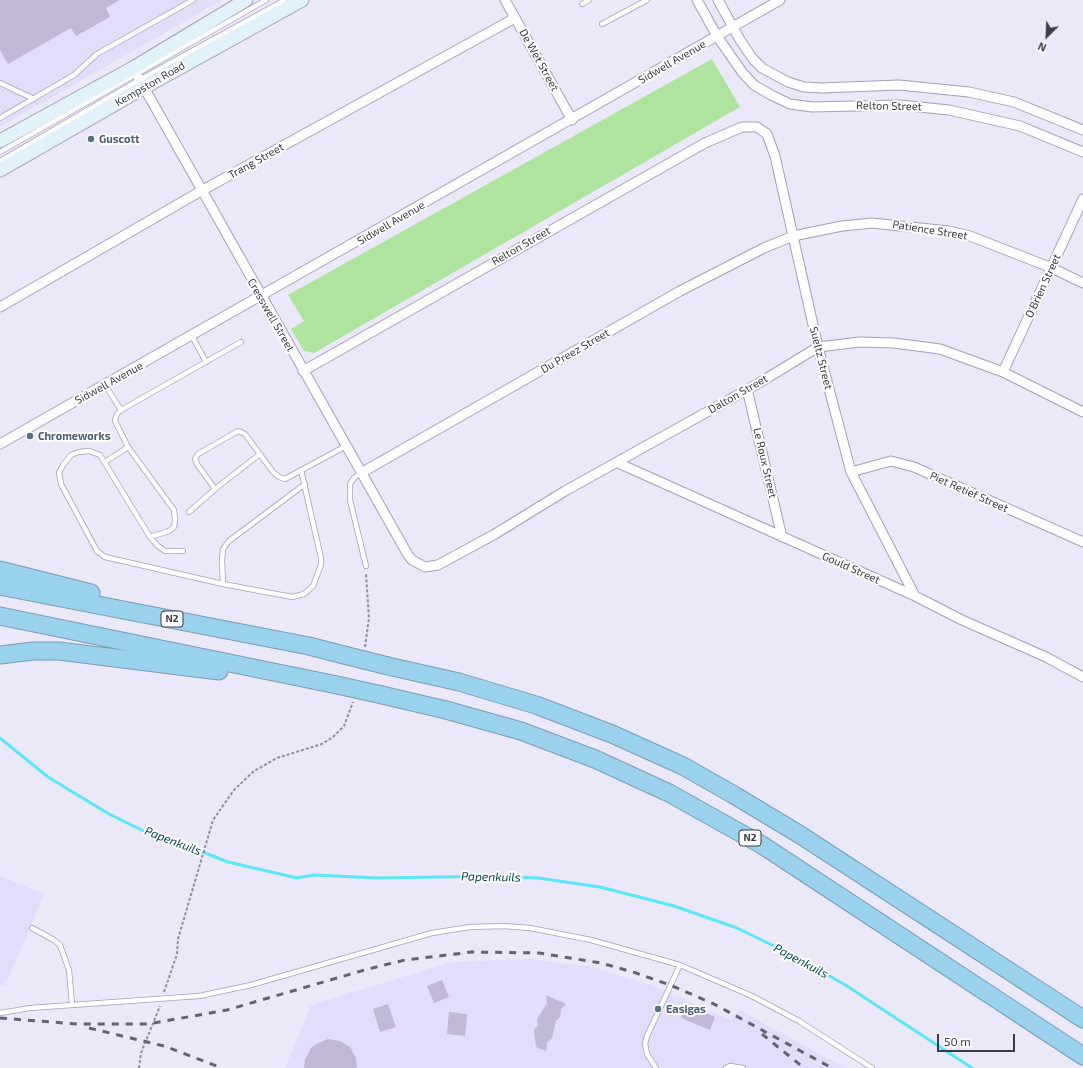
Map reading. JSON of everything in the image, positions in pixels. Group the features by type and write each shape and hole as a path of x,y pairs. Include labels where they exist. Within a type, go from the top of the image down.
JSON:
{"highway":[{"path":"0,570 309,646"},
{"name":"N2","path":"0,586 309,646 459,682 536,705 612,734 683,766 802,836 1083,1019"},
{"name":"N2","path":"0,616 382,695 446,710 527,733 595,759 675,796 762,845 1083,1056"},
{"path":"0,655 33,651 59,651 334,685"}],"main road":[{"name":"Kempston Road","path":"0,170 138,78 246,0"},
{"name":"Kempston Road","path":"0,141 138,78 302,0"}],"street":[{"name":"De Wet Street","path":"505,0 572,120"},
{"path":"697,0 717,36"},
{"path":"718,0 733,27"},
{"name":"Sidwell Avenue","path":"0,444 572,120 780,0"},
{"name":"Trang Street","path":"0,307 201,191 515,18"},
{"name":"Relton Street","path":"733,27 753,59 762,68 788,82 804,87 822,88 899,85 969,92 1014,102 1083,130"},
{"name":"Relton Street","path":"717,36 742,72 754,85 770,95 790,104 812,107 900,105 949,110 1020,126 1083,152"},
{"name":"Cresswell Street","path":"138,78 361,473 412,560"},
{"name":"Relton Street","path":"304,371 705,143 742,127"},
{"name":"Sueltz Street","path":"742,127 757,127 763,130 771,142 783,186 818,346 851,472 865,502 915,596"},
{"name":"O'Brien Street","path":"1003,372 1083,199"},
{"name":"Patience Street","path":"793,236 842,226 872,223 925,228 970,236 1052,268 1083,283"},
{"name":"Du Preez Street","path":"361,473 680,291 764,248 793,236"},
{"name":"Dalton Street","path":"412,560 425,567 438,565 494,534 565,491 618,463 747,389 818,346 860,342 920,345 969,359 1003,372 1083,412"},
{"name":"Le Roux Street","path":"747,389 782,537"},
{"name":"Piet Retief Street","path":"851,472 891,461 914,467 1083,542"},
{"name":"Gould Street","path":"618,463 915,596 962,620 1046,657 1083,677"}],"lane":[{"path":"0,118 74,75 97,54 193,0"},
{"path":"0,161 266,0"},
{"path":"0,152 285,0"},
{"path":"582,4 589,0"},
{"path":"602,24 646,0"},
{"path":"0,83 34,99"},
{"path":"192,336 206,362"},
{"path":"150,537 169,531 174,527 174,510 128,447 115,420 117,414 120,410 241,342"},
{"path":"105,385 120,410"},
{"path":"215,489 195,459 198,454 238,431 245,434 279,477 285,479 346,446"},
{"path":"105,462 128,447"},
{"path":"184,551 165,551 150,537 100,455 89,451 79,452 71,455 63,465 59,473 61,484 97,551 113,560 292,598 304,594 312,586 318,576 321,558 301,470"},
{"path":"189,512 215,489 260,454"},
{"path":"361,473 354,478 350,484 350,500 366,566"},
{"path":"223,584 223,549 229,541 305,484"},
{"path":"0,1012 72,1004 162,1000 224,992 432,933 470,927 504,926 530,928 591,940 680,966 752,996 800,1021 872,1068"},
{"path":"32,928 60,945 69,970 72,1004"},
{"path":"656,1068 648,1057 645,1044 652,1024 680,966"},
{"path":"726,1068 730,1066 743,1068"}],"path":[{"path":"364,647 369,618 366,566"},
{"path":"139,1068 141,1053 162,1000 177,954 178,939 214,820 234,790 254,770 277,758 322,744 333,737 344,726 351,712 353,700"}],"shaded area":[{"path":"0,0 222,0 0,127"},
{"path":"0,876 44,894 5,986 0,985"},
{"path":"529,959 592,967 656,987 731,1020 738,1009 845,1068 285,1068 311,1005 452,962"}],"green space":[{"path":"712,59 740,107 314,353 304,351 291,329 304,321 288,295"}],"building":[{"path":"0,0 120,0 106,8 110,17 76,36 71,28 8,64 0,50"},
{"path":"442,980 449,997 434,1003 427,986"},
{"path":"546,995 566,1004 561,1009 560,1017 556,1021 552,1038 547,1043 546,1051 536,1047 534,1030 538,1025 537,1019 547,1003"},
{"path":"388,1004 396,1027 380,1032 373,1009"},
{"path":"686,1004 715,1017 710,1030 681,1018"},
{"path":"449,1012 467,1014 465,1036 447,1034"},
{"path":"328,1039 340,1041 350,1047 356,1058 357,1068 304,1068 305,1060 311,1048"}],"waterway":[{"name":"Papenkuils","path":"0,738 48,777 109,814 150,834 162,836 228,862 297,878 314,875 378,878 500,876 538,878 600,887 674,906 737,928 799,958 847,986 972,1068"}],"railway":[{"path":"0,1018 77,1024 148,1024 227,1010 368,969 405,960 472,952 539,953 601,963 670,985 714,1004 832,1068"},
{"path":"89,1028 164,1046 222,1068"},
{"path":"762,1034 804,1068"}],"place":[{"name":"Guscott","path":"91,139"},
{"name":"Chromeworks","path":"30,436"},
{"name":"Easigas","path":"658,1009"}]}
